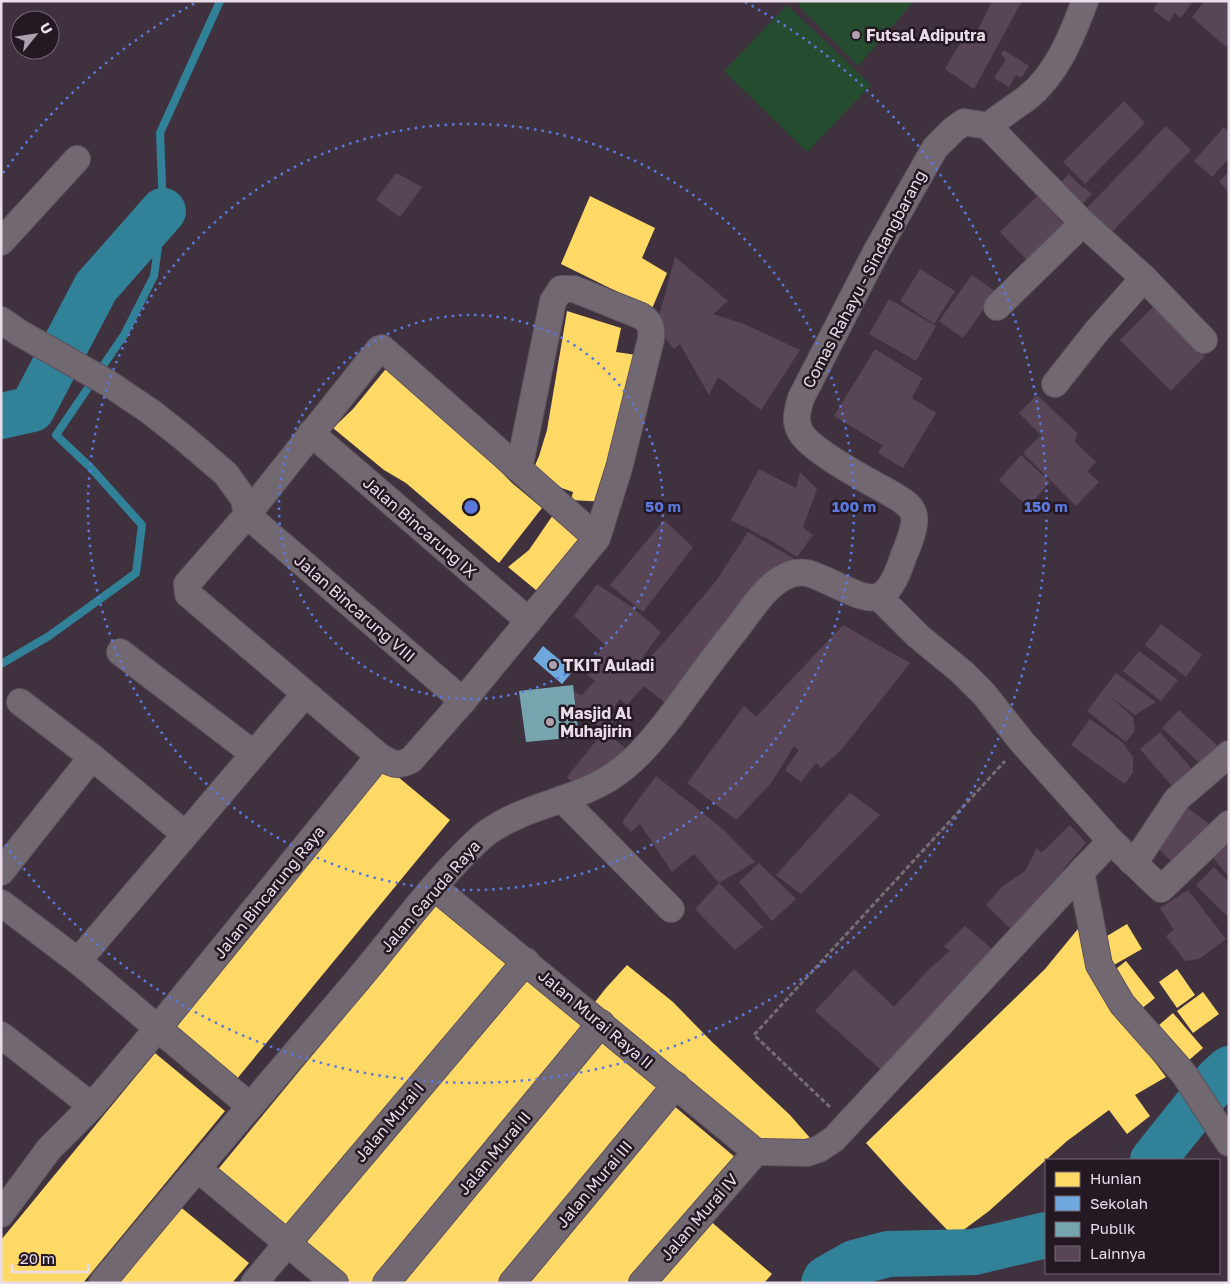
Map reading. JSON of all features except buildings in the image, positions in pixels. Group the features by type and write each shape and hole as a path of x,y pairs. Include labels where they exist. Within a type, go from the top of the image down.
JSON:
{"street":[{"path":"1085,1 1065,49 1045,79 1028,97 988,126 1083,224 1144,278 1204,340"},
{"name":"Comas Rahayu - Sindangbarang","path":"879,597 888,590 894,581 904,556 914,522 914,514 905,502 812,446 799,430 798,410 801,398 819,360 876,252 935,148 964,122 988,126"},
{"path":"1,242 77,159"},
{"path":"997,307 1083,224"},
{"path":"1055,384 1096,332 1144,278"},
{"path":"519,469 553,301 561,289 574,289 648,320 652,331 651,339 619,468 597,538 463,702 411,760 401,765 379,756 188,594 188,584 247,515 311,433 379,349 382,348 597,538"},
{"path":"1,320 18,332 108,383 151,412 226,474 244,499 247,515"},
{"name":"Jalan Bincarung IX","path":"311,433 528,621"},
{"name":"Jalan Bincarung VIII","path":"247,515 463,702"},
{"name":"Jalan Garuda Raya","path":"102,1283 353,986 434,887 464,854 490,830 524,813 602,783 622,770 656,736 733,632 766,592 782,578 802,571 818,576 859,596 873,599 879,597"},
{"path":"879,597 918,636 962,672 984,694 1022,742 1111,841 1161,889 1229,824"},
{"path":"120,652 254,754"},
{"path":"78,961 305,694"},
{"path":"20,702 92,757 185,834"},
{"path":"1131,861 1141,853 1177,799 1229,754"},
{"name":"Jalan Bincarung Raya","path":"1,1214 49,1149 92,1106 158,1028 379,756"},
{"path":"1,872 92,757"},
{"path":"562,799 671,909"},
{"path":"756,1152 807,1153 819,1150 834,1140 878,1090 1111,841"},
{"path":"1081,872 1099,965 1122,1004 1184,1074 1228,1142"},
{"name":"Jalan Murai Raya II","path":"434,887 756,1152"},
{"path":"1,904 78,961 250,1106"},
{"name":"Jalan Murai I","path":"254,1283 526,961"},
{"name":"Jalan Murai II","path":"386,1283 601,1023"},
{"path":"1,1035 92,1106"},
{"name":"Jalan Murai III","path":"512,1283 676,1085"},
{"name":"Jalan Murai IV","path":"642,1283 756,1152"},
{"path":"198,1169 335,1283"}],"path":[{"path":"848,1125 754,1034 1022,742"}],"green space":[{"name":"Futsal Adiputra","path":"802,1 914,1 858,66 798,5"},
{"path":"787,5 871,85 807,152 724,71"}],"water":[{"path":"1229,1053 1229,1084 1216,1092 1203,1072 1211,1064"}],"waterway":[{"path":"1,664 49,636 136,573 142,525 91,468 56,435 124,335 154,276 163,211 160,133 220,1"},
{"path":"1,416 32,409 96,287 163,211"},
{"path":"1154,1159 1217,1080 1229,1069"},
{"path":"824,1283 826,1279 854,1263 888,1254 974,1252 1045,1235"}],"place":[{"name":"Futsal Adiputra","path":"856,35"},
{"name":"TKIT Auladi","path":"553,665"},
{"name":"Masjid Al Muhajirin","path":"550,722"}]}
